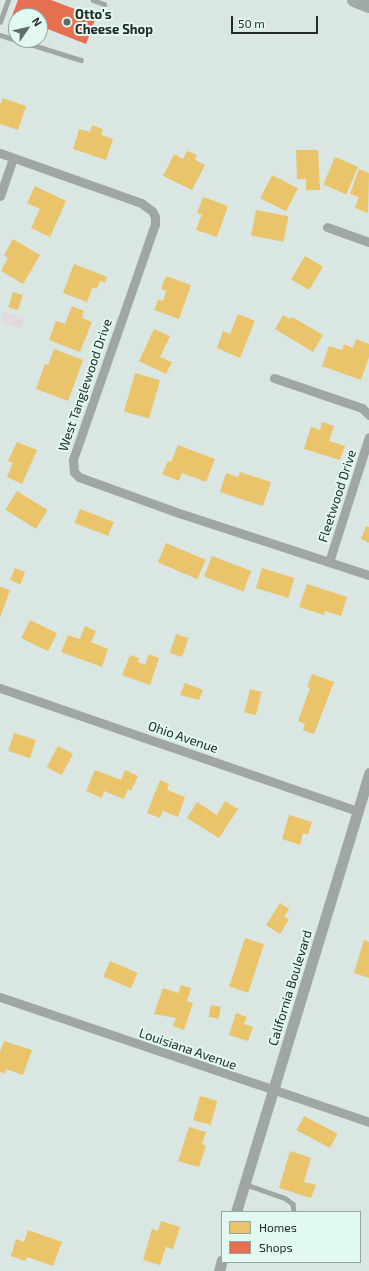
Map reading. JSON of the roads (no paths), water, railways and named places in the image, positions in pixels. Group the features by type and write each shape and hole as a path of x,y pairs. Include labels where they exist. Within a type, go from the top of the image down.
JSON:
{"main road":[{"path":"354,0 369,6"}],"street":[{"name":"West Tanglewood Drive","path":"0,154 141,202 152,211 155,217 155,224 73,460 74,472 79,476 179,513 369,575"},
{"path":"0,196 13,158"},
{"path":"327,227 369,242"},
{"path":"274,378 362,408 369,415"},
{"name":"Fleetwood Drive","path":"329,562 369,437"},
{"name":"Ohio Avenue","path":"0,688 357,811"},
{"name":"California Boulevard","path":"239,1211 245,1184 369,773"},
{"name":"Louisiana Avenue","path":"0,997 274,1092 369,1122"}],"lane":[{"path":"0,22 8,0"},
{"path":"93,0 104,4"},
{"path":"43,48 81,60"},
{"path":"245,1184 285,1198 293,1204 294,1211"}],"place":[{"name":"Otto's Cheese Shop","path":"67,22"}]}
